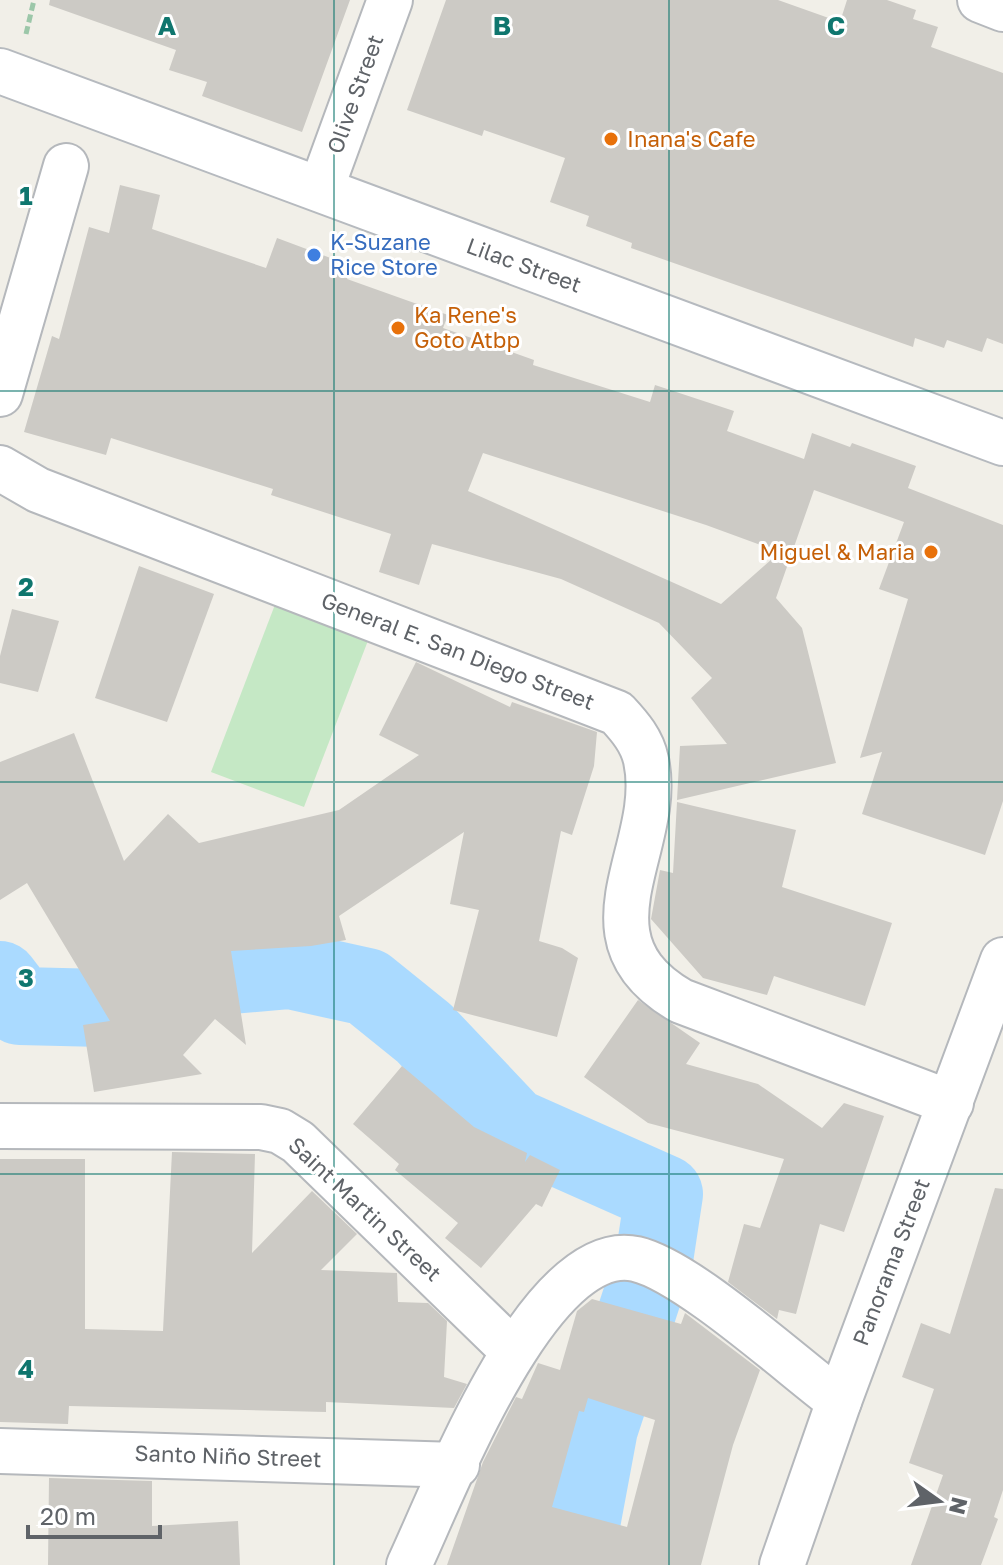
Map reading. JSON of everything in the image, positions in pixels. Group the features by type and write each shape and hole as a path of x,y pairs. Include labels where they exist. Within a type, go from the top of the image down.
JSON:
{"street":[{"name":"Olive Street","path":"321,189 390,0"},
{"path":"980,0 1003,9"},
{"name":"Lilac Street","path":"0,71 1003,443"},
{"path":"0,394 66,166"},
{"name":"General E. San Diego Street","path":"0,468 38,490 617,713 639,740 646,761 645,806 626,899 625,921 636,961 646,974 681,1001 951,1103"},
{"name":"Panorama Street","path":"782,1565 839,1401 1003,960"},
{"name":"Saint Martin Street","path":"0,1126 261,1127 280,1131 298,1142 512,1350"},
{"path":"409,1565 512,1350 540,1312 580,1273 614,1260 635,1259 679,1279 839,1401"},
{"name":"Santo Niño Street","path":"0,1451 457,1465"}],"green space":[{"path":"276,602 369,638 304,807 211,772"}],"building":[{"path":"50,0 350,0 302,132 202,96 207,82 169,70 176,50 49,5"},
{"path":"446,0 778,0 840,22 847,0 887,0 916,10 913,19 938,27 931,47 1003,73 1003,344 987,338 982,352 947,340 944,348 915,338 913,347 631,248 632,243 586,226 589,216 550,202 565,158 484,130 482,136 407,110"},
{"path":"120,185 160,195 152,229 266,268 277,238 352,266 347,279 448,315 443,328 534,360 533,365 650,402 655,385 734,411 727,431 804,459 812,433 850,447 852,443 916,466 908,488 1003,525 1003,801 985,855 862,814 882,752 860,758 908,599 879,589 904,522 814,490 776,598 802,628 836,763 677,800 680,746 727,744 691,698 712,678 659,623 561,579 432,544 419,585 379,572 391,534 271,495 273,489 111,438 106,455 24,432 52,336 59,339 89,227 109,233","holes":["483,453 780,552 721,604 468,491"]},
{"path":"139,566 214,594 167,722 95,698"},
{"path":"12,609 59,621 38,692 0,683 0,656"},
{"path":"416,662 510,707 512,702 597,732 594,766 572,835 561,831 539,941 562,948 578,958 557,1037 453,1010 479,910 450,904 464,832 339,916 346,940 311,946 231,951 246,1045 215,1019 183,1055 202,1074 94,1092 83,1025 110,1021 27,883 0,900 0,762 74,733 124,861 168,814 199,843 339,810 419,755 379,735"},
{"path":"677,802 796,830 782,887 892,923 865,1006 774,976 767,995 703,978 651,919 660,870 673,873"},
{"path":"638,1000 700,1043 686,1064 758,1084 822,1128 844,1103 884,1116 844,1232 820,1224 796,1314 779,1310 777,1319 728,1282 744,1224 760,1228 784,1159 648,1123 584,1077"},
{"path":"402,1066 474,1127 527,1153 525,1162 530,1155 560,1170 542,1207 536,1204 481,1268 445,1238 458,1223 395,1170 399,1164 353,1124"},
{"path":"172,1152 255,1154 252,1253 312,1191 357,1234 321,1270 397,1273 398,1302 428,1303 447,1321 444,1377 467,1384 454,1408 326,1402 326,1412 69,1406 68,1424 0,1422 0,1159 85,1159 85,1329 163,1331"},
{"path":"995,1188 1003,1189 1003,1490 994,1517 998,1519 981,1565 911,1565 943,1475 909,1463 934,1389 902,1377 921,1323 950,1334"},
{"path":"592,1299 681,1324 685,1313 760,1370 733,1445 701,1565 447,1565 483,1462 516,1397 522,1399 538,1363 560,1370 577,1311","holes":["588,1398 655,1420 627,1527 552,1507 579,1411 584,1412"]},
{"path":"49,1478 152,1481 152,1526 238,1521 240,1565 48,1565"}],"waterway":[{"path":"0,980 20,1006 103,1008 209,977 290,970 367,987 424,1033 513,1127 664,1194 654,1260 599,1428 580,1530 555,1565"}],"place":[{"name":"Inana's Cafe","path":"611,139"},
{"name":"K-Suzane Rice Store","path":"314,255"},
{"name":"Ka Rene's Goto Atbp","path":"398,328"},
{"name":"Miguel & Maria","path":"931,552"}]}
